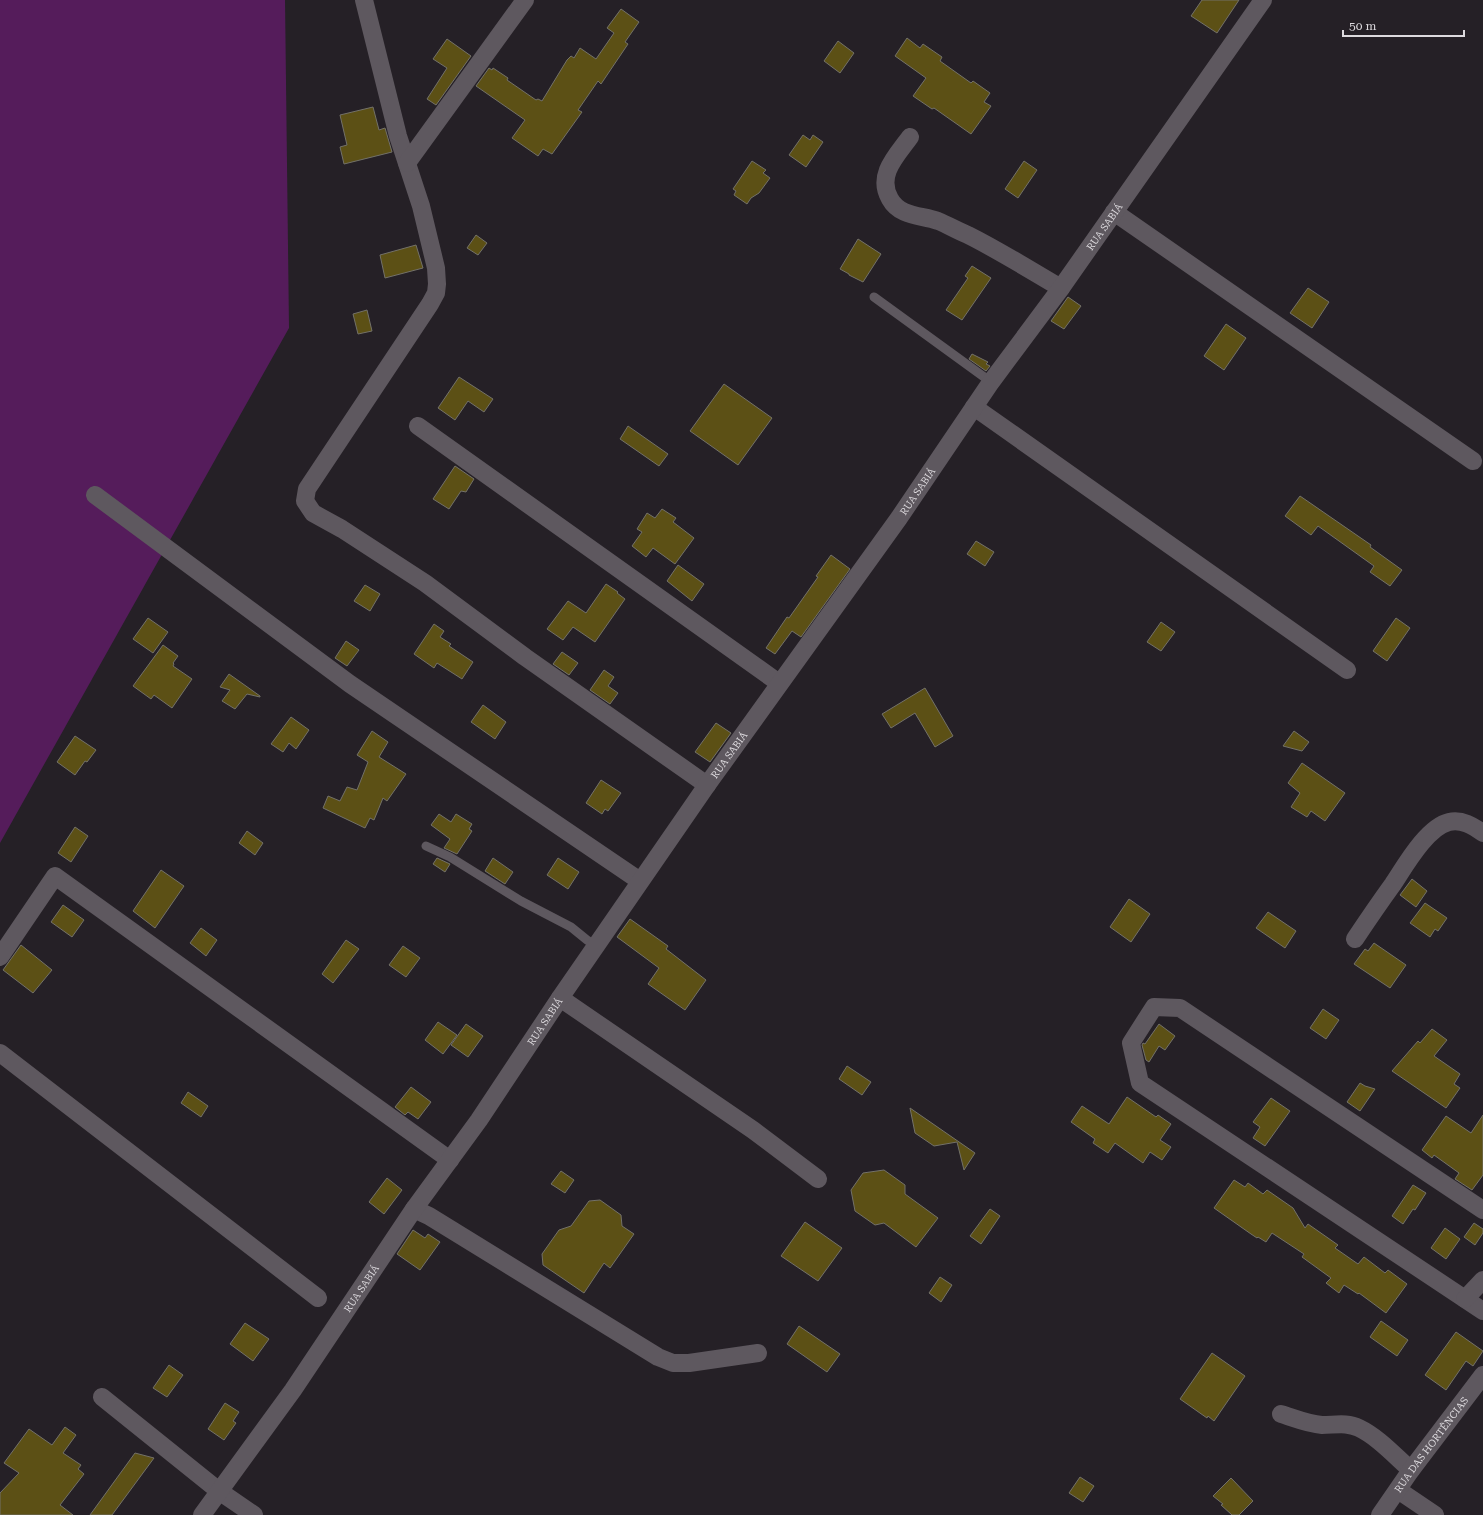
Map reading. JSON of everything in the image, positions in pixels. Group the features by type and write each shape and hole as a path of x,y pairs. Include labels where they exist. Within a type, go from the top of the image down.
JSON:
{"street":[{"path":"364,0 398,136 421,206 436,268 436,293 307,489 305,501 312,513 342,529 425,583 525,657 707,785"},
{"path":"407,163 525,0"},
{"name":"RUA SABIÁ","path":"202,1515 293,1390 414,1209 479,1120 560,998 707,785 898,518 974,407 1061,288 1263,0"},
{"path":"910,137 888,169 885,176 889,198 896,207 915,216 937,220 979,241 1061,288"},
{"path":"1114,212 1473,461"},
{"path":"974,407 1347,670"},
{"path":"418,426 779,683"},
{"path":"95,495 350,684 640,881"},
{"path":"1355,939 1411,855 1437,827 1450,822 1462,822 1470,824 1483,833"},
{"path":"0,956 55,876 450,1160"},
{"path":"560,998 753,1130 818,1179"},
{"path":"1483,1210 1180,1008 1154,1008 1131,1042 1140,1083 1483,1312"},
{"path":"0,1053 318,1298"},
{"path":"414,1209 429,1216 658,1358 673,1363 689,1363 758,1353"},
{"path":"1465,1299 1483,1280"},
{"name":"RUA DAS HORTÊNCIAS","path":"1380,1515 1411,1470 1483,1375"},
{"path":"102,1397 219,1491 254,1515"},
{"path":"1281,1414 1307,1423 1322,1425 1350,1425 1358,1428 1378,1441 1411,1470"},
{"path":"1398,1490 1435,1515"}],"lane":[{"path":"874,297 992,382"},
{"path":"426,846 450,857 521,901 571,927 596,946"}],"shaded area":[{"path":"0,0 285,0 289,328 0,843"}],"building":[{"path":"1202,0 1239,0 1217,33 1191,16"},
{"path":"621,9 639,22 625,42 628,44 601,84 598,81 578,110 582,112 552,154 543,149 538,156 512,138 525,120 476,86 489,68 492,70 493,68 508,78 507,80 536,100 538,99 542,101 567,60 571,56 574,58 580,48 596,59 614,33 607,28"},
{"path":"907,38 920,48 923,44 942,57 940,61 971,83 973,81 990,93 984,102 991,106 971,134 934,108 932,109 913,96 926,78 895,56"},
{"path":"447,39 471,56 436,105 427,99 447,68 433,59"},
{"path":"838,41 854,53 840,73 824,61"},
{"path":"373,107 379,130 385,128 392,152 344,164 340,147 347,145 340,115"},
{"path":"803,135 810,140 813,135 823,142 806,167 789,155"},
{"path":"752,161 766,170 763,173 770,178 759,193 751,198 747,204 734,195 736,191 733,189"},
{"path":"1024,161 1037,170 1018,198 1005,189"},
{"path":"476,235 487,243 478,255 467,248"},
{"path":"858,239 881,254 863,282 840,269"},
{"path":"416,245 423,268 385,278 380,255"},
{"path":"972,266 991,278 962,320 946,310 968,278 965,276"},
{"path":"1308,288 1329,302 1312,328 1290,313"},
{"path":"1068,297 1081,306 1064,329 1051,321"},
{"path":"367,310 372,331 358,334 353,314"},
{"path":"1226,324 1246,338 1224,370 1204,356"},
{"path":"972,354 988,362 986,364 990,366 986,371 969,359"},
{"path":"459,377 493,399 484,412 468,401 455,420 438,408"},
{"path":"724,384 772,418 738,465 690,431"},
{"path":"628,426 668,454 659,466 620,439"},
{"path":"455,466 474,479 466,492 461,491 449,509 433,499"},
{"path":"1300,496 1371,545 1370,547 1402,570 1390,586 1370,572 1374,566 1318,526 1311,535 1285,516"},
{"path":"662,509 676,518 673,522 694,538 675,564 653,548 646,557 632,546 642,532 637,529 647,513 655,518"},
{"path":"976,541 994,552 985,566 967,554"},
{"path":"831,555 850,569 801,637 792,631 775,654 766,648 787,617 789,618 818,577 816,576"},
{"path":"678,565 704,584 692,601 667,581"},
{"path":"606,584 625,599 595,642 573,627 563,640 547,629 568,601 586,613"},
{"path":"365,585 380,594 370,611 354,601"},
{"path":"148,618 168,632 153,653 133,639"},
{"path":"1396,618 1410,628 1387,661 1373,651"},
{"path":"1161,622 1175,632 1161,651 1147,642"},
{"path":"434,624 444,631 440,637 451,644 449,646 473,662 462,679 437,663 434,668 414,654"},
{"path":"346,641 359,650 347,666 335,658"},
{"path":"163,645 178,656 173,663 173,666 192,679 172,708 154,695 151,699 133,686"},
{"path":"562,652 578,663 569,675 553,664"},
{"path":"604,670 614,677 608,686 618,693 610,704 590,690"},
{"path":"229,674 260,697 247,694 235,709 222,701 230,690 220,687"},
{"path":"925,688 953,736 935,747 915,713 891,728 882,714"},
{"path":"483,705 506,722 495,739 471,722"},
{"path":"291,717 309,730 296,749 289,743 283,752 271,744"},
{"path":"716,723 731,733 710,762 695,752"},
{"path":"372,731 388,742 379,757 406,774 387,801 383,798 374,820 370,818 365,828 323,808 328,796 340,801 347,787 357,790 368,762 357,755"},
{"path":"1294,731 1309,742 1302,751 1283,746"},
{"path":"75,736 96,750 87,762 85,761 75,775 57,762"},
{"path":"1302,763 1345,793 1325,821 1311,811 1307,817 1291,807 1300,793 1288,783"},
{"path":"601,780 621,793 608,811 605,809 602,814 586,803"},
{"path":"439,814 451,822 456,814 472,824 469,829 472,831 457,854 444,848 450,839 431,825"},
{"path":"75,827 88,836 71,862 58,853"},
{"path":"247,831 263,843 255,855 239,843"},
{"path":"437,858 450,864 445,872 433,864"},
{"path":"493,858 513,872 505,884 485,871"},
{"path":"558,858 579,872 568,889 547,875"},
{"path":"161,870 184,886 155,928 133,911"},
{"path":"1412,879 1427,891 1416,907 1400,895"},
{"path":"1129,899 1150,914 1131,942 1110,927"},
{"path":"1425,903 1447,918 1438,931 1435,929 1430,937 1410,923"},
{"path":"63,905 84,920 72,937 51,922"},
{"path":"1268,912 1296,931 1285,948 1256,928"},
{"path":"630,919 668,946 666,949 706,980 685,1010 648,984 659,968 617,937"},
{"path":"201,928 217,940 206,956 190,943"},
{"path":"346,940 359,949 333,983 322,974"},
{"path":"1374,943 1406,965 1390,988 1354,964 1365,949 1368,951"},
{"path":"21,945 52,970 33,993 3,970"},
{"path":"403,946 420,958 406,977 389,965"},
{"path":"1323,1009 1339,1020 1326,1039 1310,1028"},
{"path":"438,1022 457,1035 443,1054 425,1040"},
{"path":"466,1024 483,1036 468,1057 451,1045"},
{"path":"1159,1024 1175,1036 1165,1050 1159,1046 1149,1062 1146,1060 1142,1045 1143,1043 1145,1044"},
{"path":"1432,1029 1447,1040 1434,1056 1460,1074 1454,1084 1460,1088 1446,1108 1392,1071 1418,1041 1420,1043"},
{"path":"847,1066 871,1082 862,1095 839,1079"},
{"path":"1360,1083 1375,1089 1360,1111 1347,1102"},
{"path":"411,1087 431,1102 418,1119 408,1112 405,1115 395,1107"},
{"path":"188,1092 208,1106 201,1117 181,1103"},
{"path":"1127,1097 1156,1117 1158,1115 1171,1124 1160,1140 1171,1147 1162,1160 1150,1152 1143,1163 1115,1143 1108,1153 1093,1143 1095,1139 1071,1122 1082,1106 1109,1124"},
{"path":"1271,1098 1290,1111 1265,1146 1253,1138 1260,1127 1253,1122"},
{"path":"910,1108 975,1153 964,1170 957,1142 934,1146 915,1133"},
{"path":"1483,1115 1483,1175 1472,1190 1455,1179 1459,1173 1434,1155 1432,1158 1422,1150 1446,1116 1471,1133"},
{"path":"884,1170 905,1185 905,1194 938,1218 916,1247 884,1223 875,1225 855,1211 851,1190 863,1173"},
{"path":"561,1171 574,1180 565,1193 551,1184"},
{"path":"387,1178 402,1190 384,1214 369,1202"},
{"path":"1234,1180 1245,1187 1248,1183 1263,1194 1267,1190 1293,1208 1305,1228 1308,1224 1338,1245 1335,1248 1358,1264 1364,1257 1385,1273 1388,1270 1407,1284 1386,1313 1359,1293 1358,1294 1344,1285 1339,1293 1326,1283 1331,1278 1302,1257 1304,1254 1272,1233 1266,1242 1258,1237 1257,1238 1214,1208"},
{"path":"1413,1185 1426,1193 1415,1210 1413,1209 1403,1224 1392,1216"},
{"path":"600,1200 621,1215 622,1226 634,1234 610,1268 604,1263 584,1293 543,1265 542,1254 559,1230 571,1226 589,1201"},
{"path":"990,1209 1000,1216 981,1244 970,1236"},
{"path":"805,1222 842,1248 818,1281 781,1256"},
{"path":"1474,1223 1483,1229 1483,1233 1475,1245 1464,1237"},
{"path":"1445,1228 1460,1239 1446,1259 1431,1248"},
{"path":"413,1230 425,1238 428,1234 440,1242 420,1270 397,1254"},
{"path":"940,1277 952,1285 941,1302 929,1293"},
{"path":"1381,1321 1408,1340 1397,1356 1370,1337"},
{"path":"245,1323 269,1339 253,1361 230,1344"},
{"path":"799,1326 840,1354 827,1372 787,1344"},
{"path":"1456,1332 1483,1351 1473,1366 1466,1361 1446,1390 1425,1375"},
{"path":"1212,1353 1245,1376 1214,1421 1208,1416 1207,1418 1180,1399"},
{"path":"169,1365 183,1375 167,1397 153,1388"},
{"path":"225,1403 239,1412 233,1421 236,1423 224,1440 208,1429"},
{"path":"65,1427 76,1435 63,1453 81,1465 78,1469 84,1474 60,1505 73,1515 0,1515 0,1493 19,1473 4,1463 29,1429 52,1445"},
{"path":"135,1453 154,1458 112,1515 90,1515"},
{"path":"1080,1477 1094,1486 1083,1502 1069,1493"},
{"path":"1231,1478 1253,1501 1239,1515 1232,1515 1221,1505 1223,1504 1213,1496"}]}
